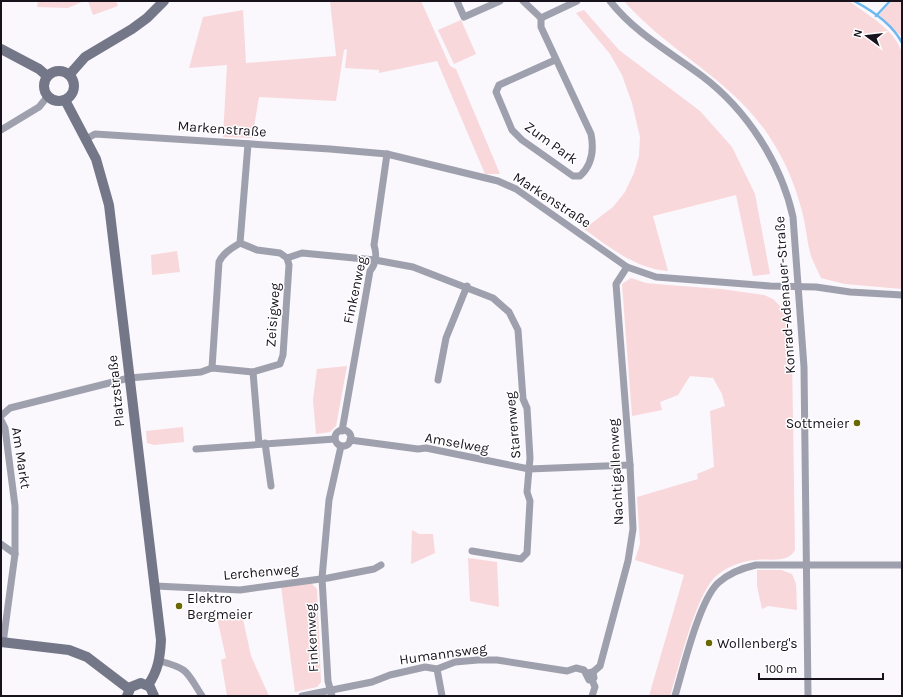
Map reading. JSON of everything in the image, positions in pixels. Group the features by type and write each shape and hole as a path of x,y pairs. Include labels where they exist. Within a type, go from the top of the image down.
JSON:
{"street":[{"path":"70,74 85,58 132,29 147,18 164,1"},
{"path":"457,1 464,17 500,1"},
{"path":"523,1 541,18 577,1"},
{"name":"Konrad-Adenauer-Straße","path":"610,1 646,37 703,77 742,115 765,147 778,170 789,199 794,217 804,367 808,696"},
{"name":"Zum Park","path":"541,18 541,26 555,60 592,138 591,158 588,167 580,176 573,176 522,140 512,130 496,92 499,85 555,60"},
{"path":"1,49 47,76"},
{"path":"56,71 70,74 74,83 74,88 69,97 65,100 56,101 48,96 44,84 47,76 56,71"},
{"path":"1,130 39,107 48,96"},
{"name":"Platzstraße","path":"65,100 96,159 109,205 161,640 160,661 155,676 148,685"},
{"name":"Markenstraße","path":"86,139 95,134 387,154 498,181 516,189 627,267 656,277 902,295"},
{"path":"240,243 248,144"},
{"name":"Finkenweg","path":"342,431 370,271 374,266 375,260 376,252 374,245 387,154"},
{"path":"240,243 257,250 280,253 287,258 302,253 375,260"},
{"path":"212,368 219,262 221,258 240,243"},
{"name":"Zeisigweg","path":"129,378 201,372 212,368 253,372 280,364 289,265 287,258"},
{"name":"Starenweg","path":"375,260 413,267 466,286 493,298 504,306 514,320 518,330 523,399 527,408 530,458 527,492 530,501 527,553 521,559 472,552"},
{"name":"Nachtigallenweg","path":"591,675 600,666 632,542 630,465 616,284 627,267"},
{"path":"438,380 446,338 466,286"},
{"path":"253,372 262,444 271,486"},
{"name":"Am Markt","path":"1,416 10,408 129,378"},
{"name":"Am Markt","path":"1,420 5,428 15,506 15,554 2,642"},
{"path":"338,432 347,432 350,435 350,440 345,446 341,446 335,439 338,432"},
{"path":"196,449 335,439"},
{"name":"Amselweg","path":"350,440 418,449 426,448 529,469 630,465"},
{"name":"Finkenweg","path":"331,694 328,681 322,578 329,500 341,446"},
{"path":"1,544 15,554"},
{"path":"322,578 374,569 381,565"},
{"path":"675,696 704,603 717,584 726,576 741,568 756,565 902,565"},
{"name":"Lerchenweg","path":"155,586 240,590 322,578"},
{"path":"2,642 63,649 87,657 128,692 135,684 141,683 148,685 153,691 154,696"},
{"name":"Humannsweg","path":"302,696 331,694 390,675 425,667 437,670 455,662 497,660 567,671 576,668 584,670 591,675"},
{"path":"160,661 181,667 186,671 202,696"},
{"path":"437,670 442,696"},
{"path":"591,675 595,687 592,696"}],"shaded area":[{"path":"38,1 84,1 68,8 37,7"},
{"path":"88,1 116,1 118,6 93,15"},
{"path":"330,1 421,1 450,66 456,69 500,174 485,174 437,61 379,73 379,70 345,68 347,49 344,50 336,101 259,97 252,138 223,137 227,65 189,68 203,17 243,10 246,63 336,56"},
{"path":"624,1 849,1 887,29 893,36 902,52 902,289 845,284 821,278 811,256 805,222 791,177 779,152 759,122 741,102 642,20"},
{"path":"892,1 902,1 902,37 879,15"},
{"path":"584,10 619,50 700,111 732,147 755,194 770,274 753,276 736,195 653,216 668,271 644,266 623,256 584,229 613,207 625,192 634,173 639,156 640,137 632,103 622,75 610,54 576,13"},
{"path":"461,20 476,54 454,64 438,30"},
{"path":"177,251 180,272 152,275 151,255"},
{"path":"631,278 646,283 721,289 764,295 773,299 781,307 786,320 792,357 795,550 788,557 783,559 756,560 739,563 729,567 715,577 701,600 694,616 670,696 649,696 684,575 635,560 640,544 637,497 698,479 697,474 714,467 710,411 725,406 722,394 713,378 690,376 678,395 660,402 662,410 632,416 622,284"},
{"path":"347,366 336,426 330,432 316,434 313,400 317,369"},
{"path":"183,427 184,442 154,445 147,443 146,431"},
{"path":"412,530 419,534 433,534 435,553 411,564"},
{"path":"468,558 497,562 499,607 470,601"},
{"path":"757,570 781,570 792,574 796,584 797,610 768,606 762,609 757,586"},
{"path":"311,583 317,589 321,682 317,687 295,692 281,586"},
{"path":"217,618 243,619 251,656 269,696 227,696 221,660 226,658"}],"waterway":[{"path":"854,1 887,24 902,43"},
{"path":"876,16 890,1"}],"place":[{"name":"Sottmeier","path":"857,423"},
{"name":"Elektro Bergmeier","path":"179,606"},
{"name":"Wollenberg's","path":"709,643"}]}
